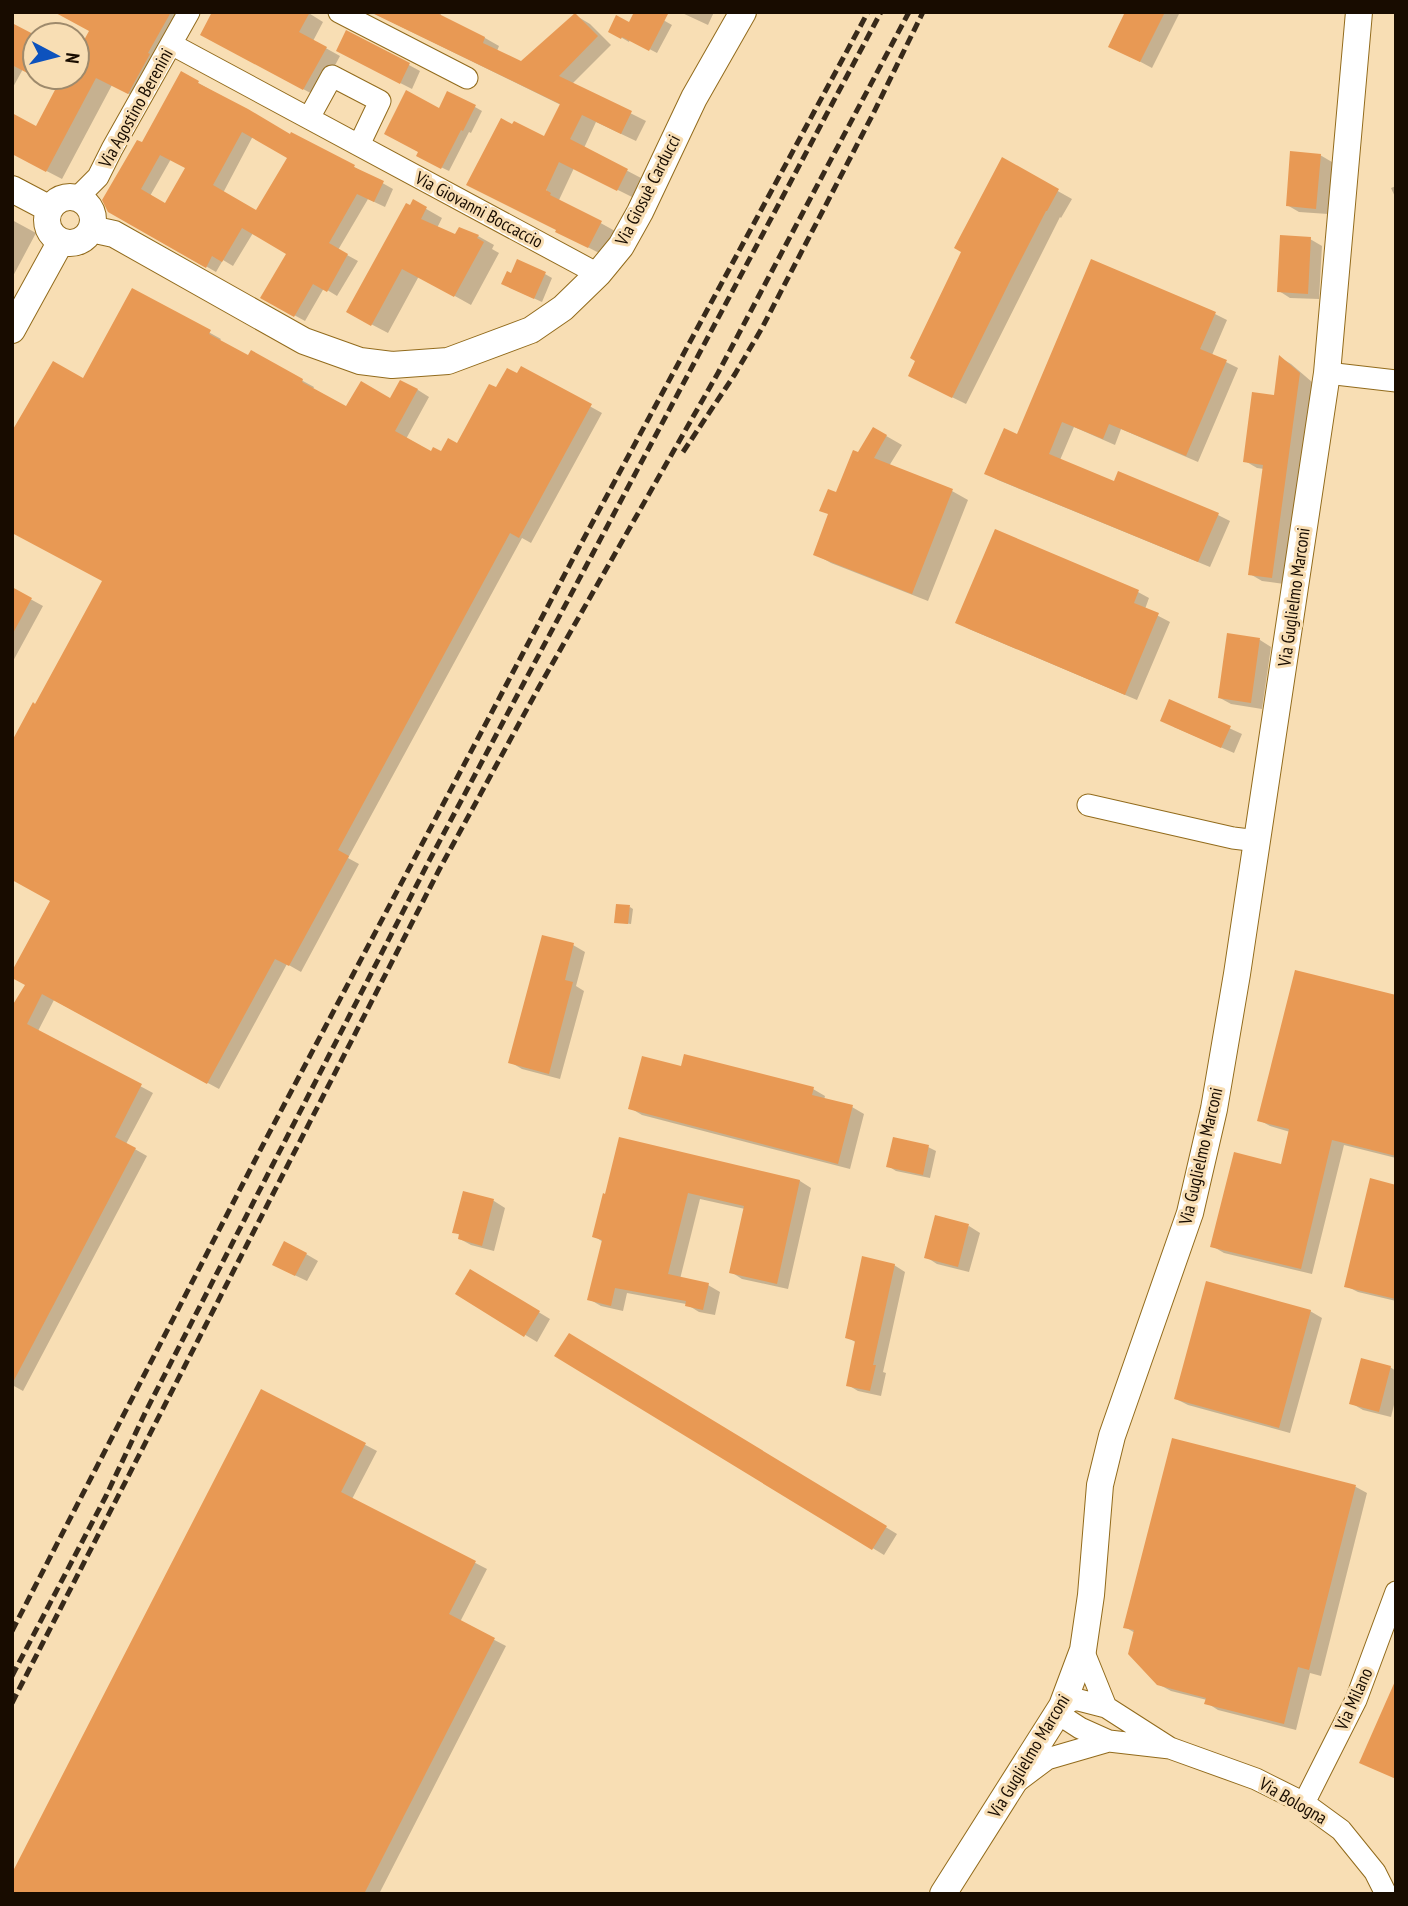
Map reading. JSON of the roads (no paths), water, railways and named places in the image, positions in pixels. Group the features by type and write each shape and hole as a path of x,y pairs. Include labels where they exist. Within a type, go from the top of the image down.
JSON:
{"street":[{"name":"Via Agostino Berenini","path":"77,198 98,177 189,12"},
{"path":"339,12 467,78"},
{"name":"Via Giosuè Carducci","path":"91,229 114,234 304,341 360,361 392,365 447,361 531,330 563,308 598,274 621,246 694,98 743,12"},
{"name":"Via Guglielmo Marconi","path":"943,1894 1062,1706 1083,1650 1091,1595 1100,1485 1112,1436 1190,1213 1214,1109 1258,841 1327,373 1359,12"},
{"name":"Via Giovanni Boccaccio","path":"171,44 598,274"},
{"path":"309,118 332,76 380,101 359,145"},
{"path":"12,189 50,209"},
{"path":"77,198 84,202 92,214 91,229 87,235 75,242 61,241 48,228 50,209 58,200 77,198"},
{"path":"12,330 61,241"},
{"path":"1327,373 1396,381"},
{"path":"1088,805 1233,838 1258,841"},
{"name":"Via Milano","path":"1304,1803 1356,1700 1396,1592"},
{"path":"1083,1650 1106,1707"},
{"name":"Via Bologna","path":"1170,1748 1109,1741 1063,1717 1062,1706 1075,1699 1106,1707 1170,1748 1256,1779 1304,1803 1341,1830 1375,1872 1387,1894"},
{"name":"Via Bologna","path":"1014,1784 1047,1759 1109,1741"}],"railway":[{"path":"12,1631 266,1139 576,553 868,12"},
{"path":"12,1676 428,863 881,12"},
{"path":"12,1703 439,870 539,687 718,373 909,12"},
{"path":"683,452 762,328 923,12"}]}
